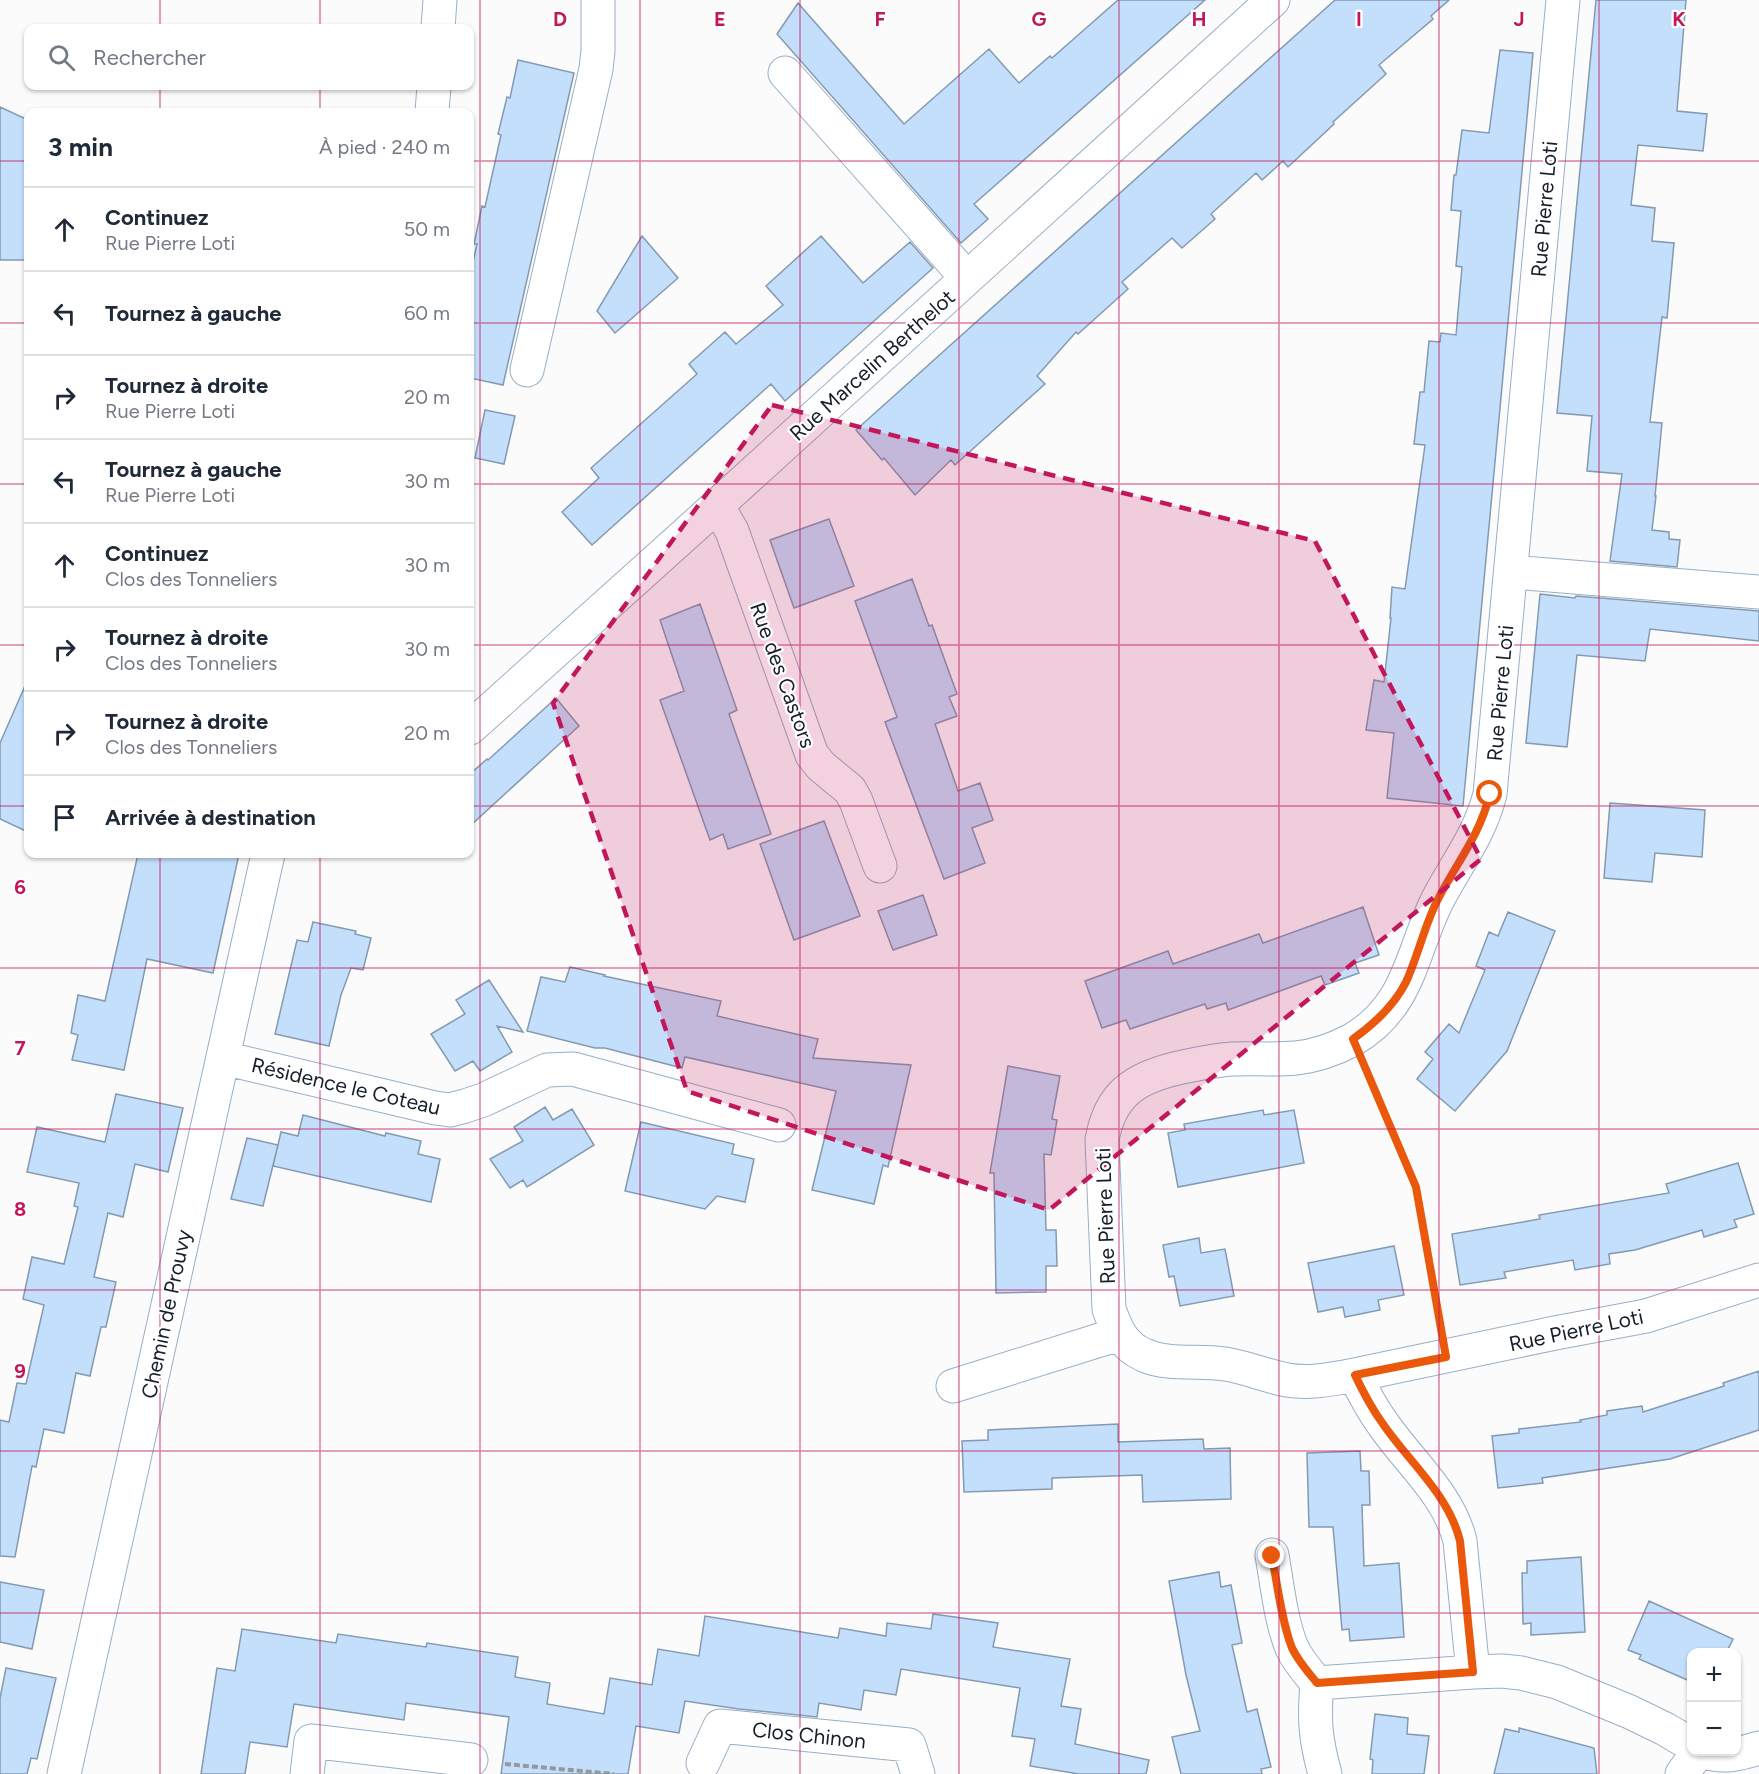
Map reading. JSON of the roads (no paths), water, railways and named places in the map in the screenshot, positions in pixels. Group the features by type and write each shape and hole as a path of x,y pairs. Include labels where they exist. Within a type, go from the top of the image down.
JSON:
{"street":[{"path":"438,24 440,0"},
{"path":"527,370 596,69 598,0"},
{"name":"Rue Marcelin Berthelot","path":"474,724 1273,0"},
{"name":"Rue Pierre Loti","path":"1563,0 1490,794 1486,808 1471,845 1437,902 1405,983 1382,1015 1353,1039 1333,1049 1297,1058 1211,1061 1155,1073 1126,1090 1117,1101 1109,1114 1102,1140 1109,1309 1119,1334 1134,1349 1144,1355 1159,1360 1224,1364 1286,1380 1303,1382 1355,1375 1646,1316 1759,1280"},
{"path":"785,73 967,278"},
{"path":"432,108 434,90"},
{"name":"Rue des Castors","path":"717,505 732,531 812,755 821,766 850,790 880,866"},
{"path":"1511,572 1759,592"},
{"name":"Chemin de Prouvy","path":"64,1774 267,858"},
{"name":"Résidence le Coteau","path":"222,1058 450,1110 483,1100 547,1070 573,1069 778,1125"},
{"path":"953,1386 1119,1334"},
{"path":"1355,1375 1383,1425 1441,1498 1456,1527 1460,1541 1473,1672"},
{"path":"1272,1556 1287,1634 1298,1659 1317,1683 1315,1728 1317,1746 1325,1774"},
{"path":"1317,1683 1473,1672 1521,1673 1557,1683 1645,1719 1687,1742"},
{"name":"Clos Chinon","path":"703,1763 720,1726 909,1745 918,1774"},
{"path":"307,1774 311,1741 471,1760"},
{"path":"1682,1774 1695,1756"},
{"path":"1723,1756 1749,1759"}]}
